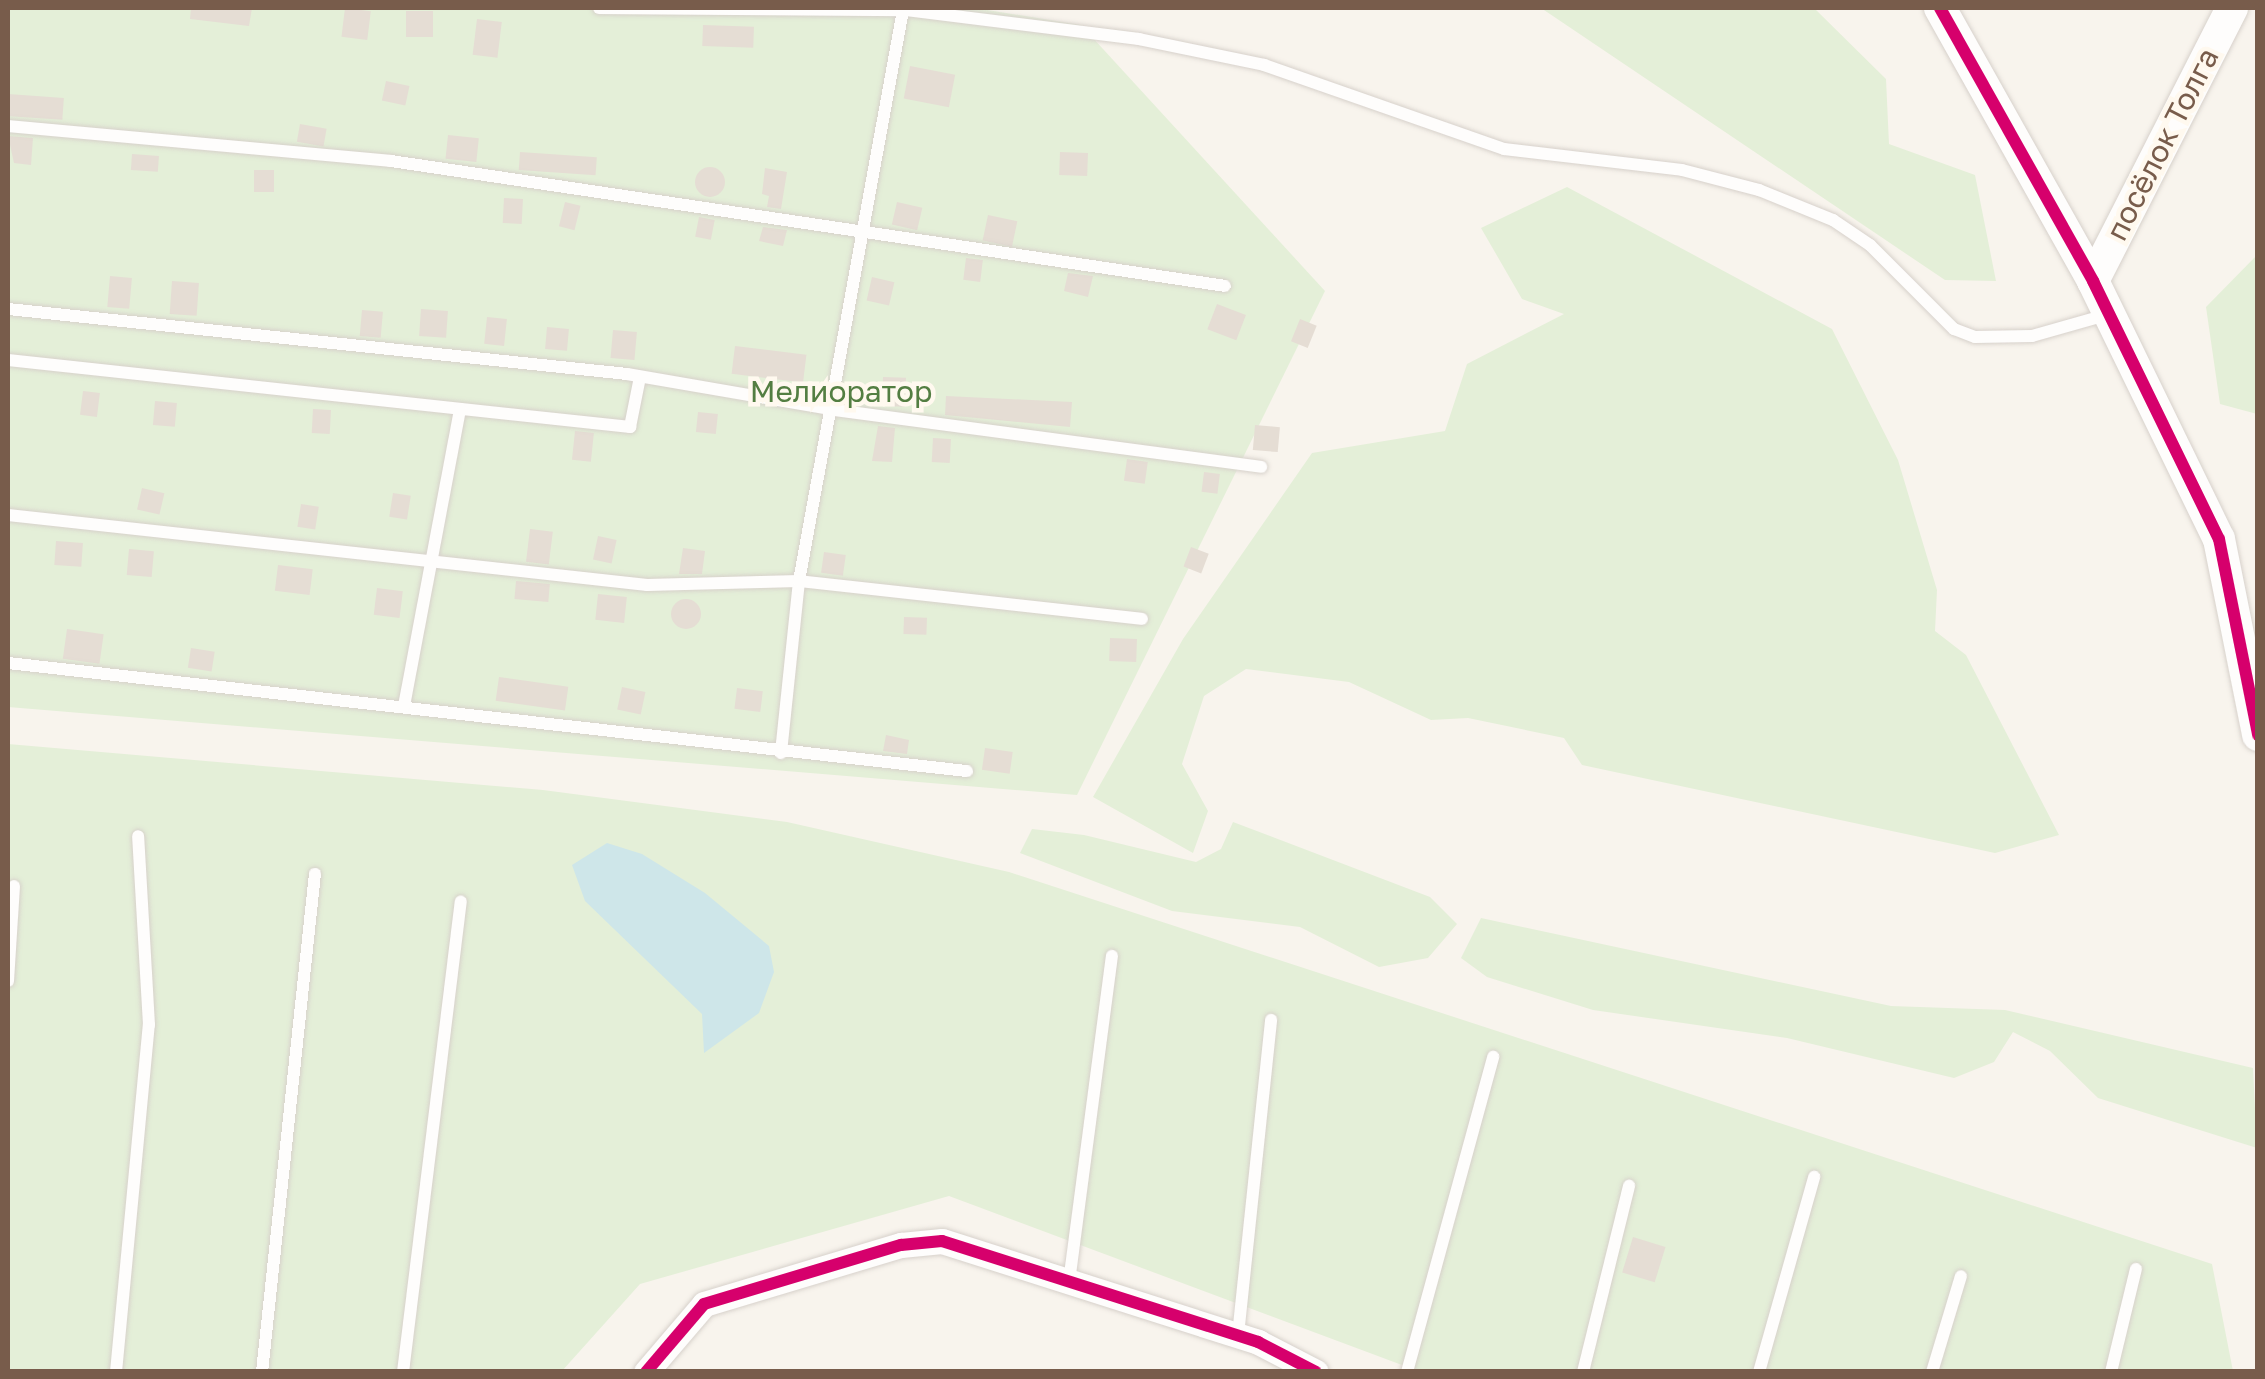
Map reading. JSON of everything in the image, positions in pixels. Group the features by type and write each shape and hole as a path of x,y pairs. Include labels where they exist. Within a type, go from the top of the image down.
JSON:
{"street":[{"path":"1940,8 2092,281 2219,539 2258,735"},
{"name":"посёлок Толга","path":"2092,281 2232,8"},
{"path":"646,1372 704,1304 901,1245 942,1240 1238,1335 1316,1372"}],"lane":[{"path":"599,8 897,8 1139,39 1264,65 1490,146 1682,170 1759,190 1857,236 1954,328 1975,337 2032,336 2109,314"},
{"path":"781,753 799,580 835,410 897,8"},
{"path":"8,126 391,161 1225,286"},
{"path":"8,309 640,376 835,410 1261,467"},
{"path":"8,360 630,427 640,376"},
{"path":"404,706 460,409"},
{"path":"8,515 647,585 799,580 1142,619"},
{"path":"8,664 404,706 781,753 966,770"},
{"path":"116,1372 149,1025 138,836"},
{"path":"262,1372 315,874"},
{"path":"8,981 14,886"},
{"path":"403,1372 461,902"},
{"path":"1070,1282 1112,956"},
{"path":"1238,1335 1272,1020"},
{"path":"1408,1372 1493,1057"},
{"path":"1760,1372 1814,1176"},
{"path":"1584,1372 1629,1186"},
{"path":"2111,1372 2136,1270"},
{"path":"1932,1372 1961,1276"}],"green space":[{"name":"Мелиоратор","path":"8,8 975,8 1081,25 1325,291 1077,795 8,707"},
{"path":"1541,8 1814,8 1886,79 1889,144 1975,175 1996,281 1945,280"},
{"path":"1567,187 1832,329 1898,460 1937,590 1935,631 1966,655 2059,835 1995,853 1582,765 1564,738 1468,718 1431,720 1349,682 1246,669 1204,696 1182,764 1208,811 1193,853 1093,797 1183,639 1312,453 1445,431 1467,364 1564,314 1522,299 1481,228"},
{"path":"2257,255 2257,414 2220,404 2206,307"},
{"path":"8,744 543,790 787,822 1009,872 2212,1264 2233,1371 1418,1371 949,1196 640,1284 562,1371 8,1371"},
{"path":"1233,822 1430,897 1457,924 1428,958 1379,967 1300,927 1172,911 1020,853 1032,829 1084,835 1196,862 1221,849"},
{"path":"1481,918 1891,1006 2005,1010 2253,1068 2257,1148 2098,1098 2050,1051 2013,1032 1994,1062 1954,1078 1787,1038 1593,1010 1487,977 1461,958"}],"water":[{"path":"607,843 642,854 705,893 769,946 774,972 759,1013 704,1053 702,1014 585,901 572,865"}],"building":[{"path":"191,8 252,8 249,26 190,19"},
{"path":"345,8 371,11 367,40 341,37"},
{"path":"406,11 433,11 433,37 406,37"},
{"path":"477,19 502,22 497,58 473,55"},
{"path":"703,25 754,27 753,48 702,46"},
{"path":"910,66 955,75 949,107 904,98"},
{"path":"386,81 409,86 405,106 382,101"},
{"path":"8,94 64,98 62,120 8,116"},
{"path":"300,124 327,129 323,146 297,142"},
{"path":"448,135 479,138 476,162 445,159"},
{"path":"8,136 33,138 31,165 14,163"},
{"path":"520,152 597,157 596,175 519,170"},
{"path":"1060,152 1088,153 1087,176 1059,175"},
{"path":"132,154 159,156 158,172 131,170"},
{"path":"710,167 724,176 725,182 716,196 710,197 696,188 695,182 704,168"},
{"path":"765,168 787,172 781,209 767,207 769,196 762,194"},
{"path":"254,170 274,170 274,192 254,192"},
{"path":"504,198 523,199 522,224 503,223"},
{"path":"565,202 581,206 574,230 559,226"},
{"path":"897,202 922,208 917,230 892,224"},
{"path":"988,215 1017,221 1012,247 983,240"},
{"path":"699,217 715,220 711,240 695,237"},
{"path":"763,227 787,230 783,246 759,241"},
{"path":"966,258 983,260 980,282 963,280"},
{"path":"1068,273 1093,276 1088,297 1064,291"},
{"path":"110,276 132,278 129,309 107,307"},
{"path":"872,277 894,282 889,306 867,300"},
{"path":"172,281 199,283 197,316 170,314"},
{"path":"1217,304 1246,315 1236,340 1207,329"},
{"path":"421,309 448,311 446,338 419,336"},
{"path":"362,310 383,312 381,338 360,336"},
{"path":"487,317 507,319 504,346 484,344"},
{"path":"1300,319 1317,326 1308,348 1291,341"},
{"path":"547,327 569,329 567,351 545,349"},
{"path":"613,330 637,332 634,360 611,358"},
{"path":"735,346 806,355 803,383 732,374"},
{"path":"883,377 906,378 905,407 882,406"},
{"path":"83,391 100,393 97,417 80,415"},
{"path":"946,396 1072,402 1070,427 945,415"},
{"path":"155,401 177,403 175,427 153,425"},
{"path":"313,409 331,410 330,434 312,433"},
{"path":"698,412 718,414 716,434 696,432"},
{"path":"1255,425 1280,427 1278,452 1253,450"},
{"path":"878,426 895,428 892,462 872,461"},
{"path":"575,431 594,433 591,462 572,460"},
{"path":"933,438 951,439 950,463 932,462"},
{"path":"1127,459 1148,462 1145,484 1124,481"},
{"path":"1204,472 1220,474 1217,494 1202,492"},
{"path":"142,488 164,493 159,515 137,509"},
{"path":"393,493 411,496 407,520 389,517"},
{"path":"301,504 319,507 315,530 297,527"},
{"path":"530,529 553,532 549,565 526,562"},
{"path":"598,536 617,540 612,563 593,559"},
{"path":"56,541 83,543 81,567 54,565"},
{"path":"1191,547 1209,554 1201,573 1183,567"},
{"path":"683,548 705,551 702,574 679,574"},
{"path":"129,549 154,551 152,577 127,575"},
{"path":"824,552 846,555 843,576 821,573"},
{"path":"278,565 313,569 310,595 275,591"},
{"path":"516,581 550,584 548,602 514,599"},
{"path":"377,588 403,591 400,618 374,615"},
{"path":"598,594 627,597 624,623 595,620"},
{"path":"686,599 697,603 701,614 697,625 686,629 675,625 671,614 675,603"},
{"path":"904,617 927,618 926,635 903,634"},
{"path":"67,629 104,634 99,664 63,659"},
{"path":"1110,638 1137,639 1136,662 1109,661"},
{"path":"191,648 215,652 212,672 188,668"},
{"path":"499,677 568,687 565,711 496,701"},
{"path":"622,687 645,692 641,714 617,709"},
{"path":"737,688 763,691 760,712 734,709"},
{"path":"886,735 909,740 907,754 883,751"},
{"path":"985,748 1013,752 1010,774 982,770"},
{"path":"1633,1237 1666,1247 1655,1282 1622,1272"}],"cycle path":[{"path":"1940,8 2093,281 2219,539 2258,735"},
{"path":"646,1372 704,1304 901,1245 942,1241 1258,1342 1316,1372"}]}
